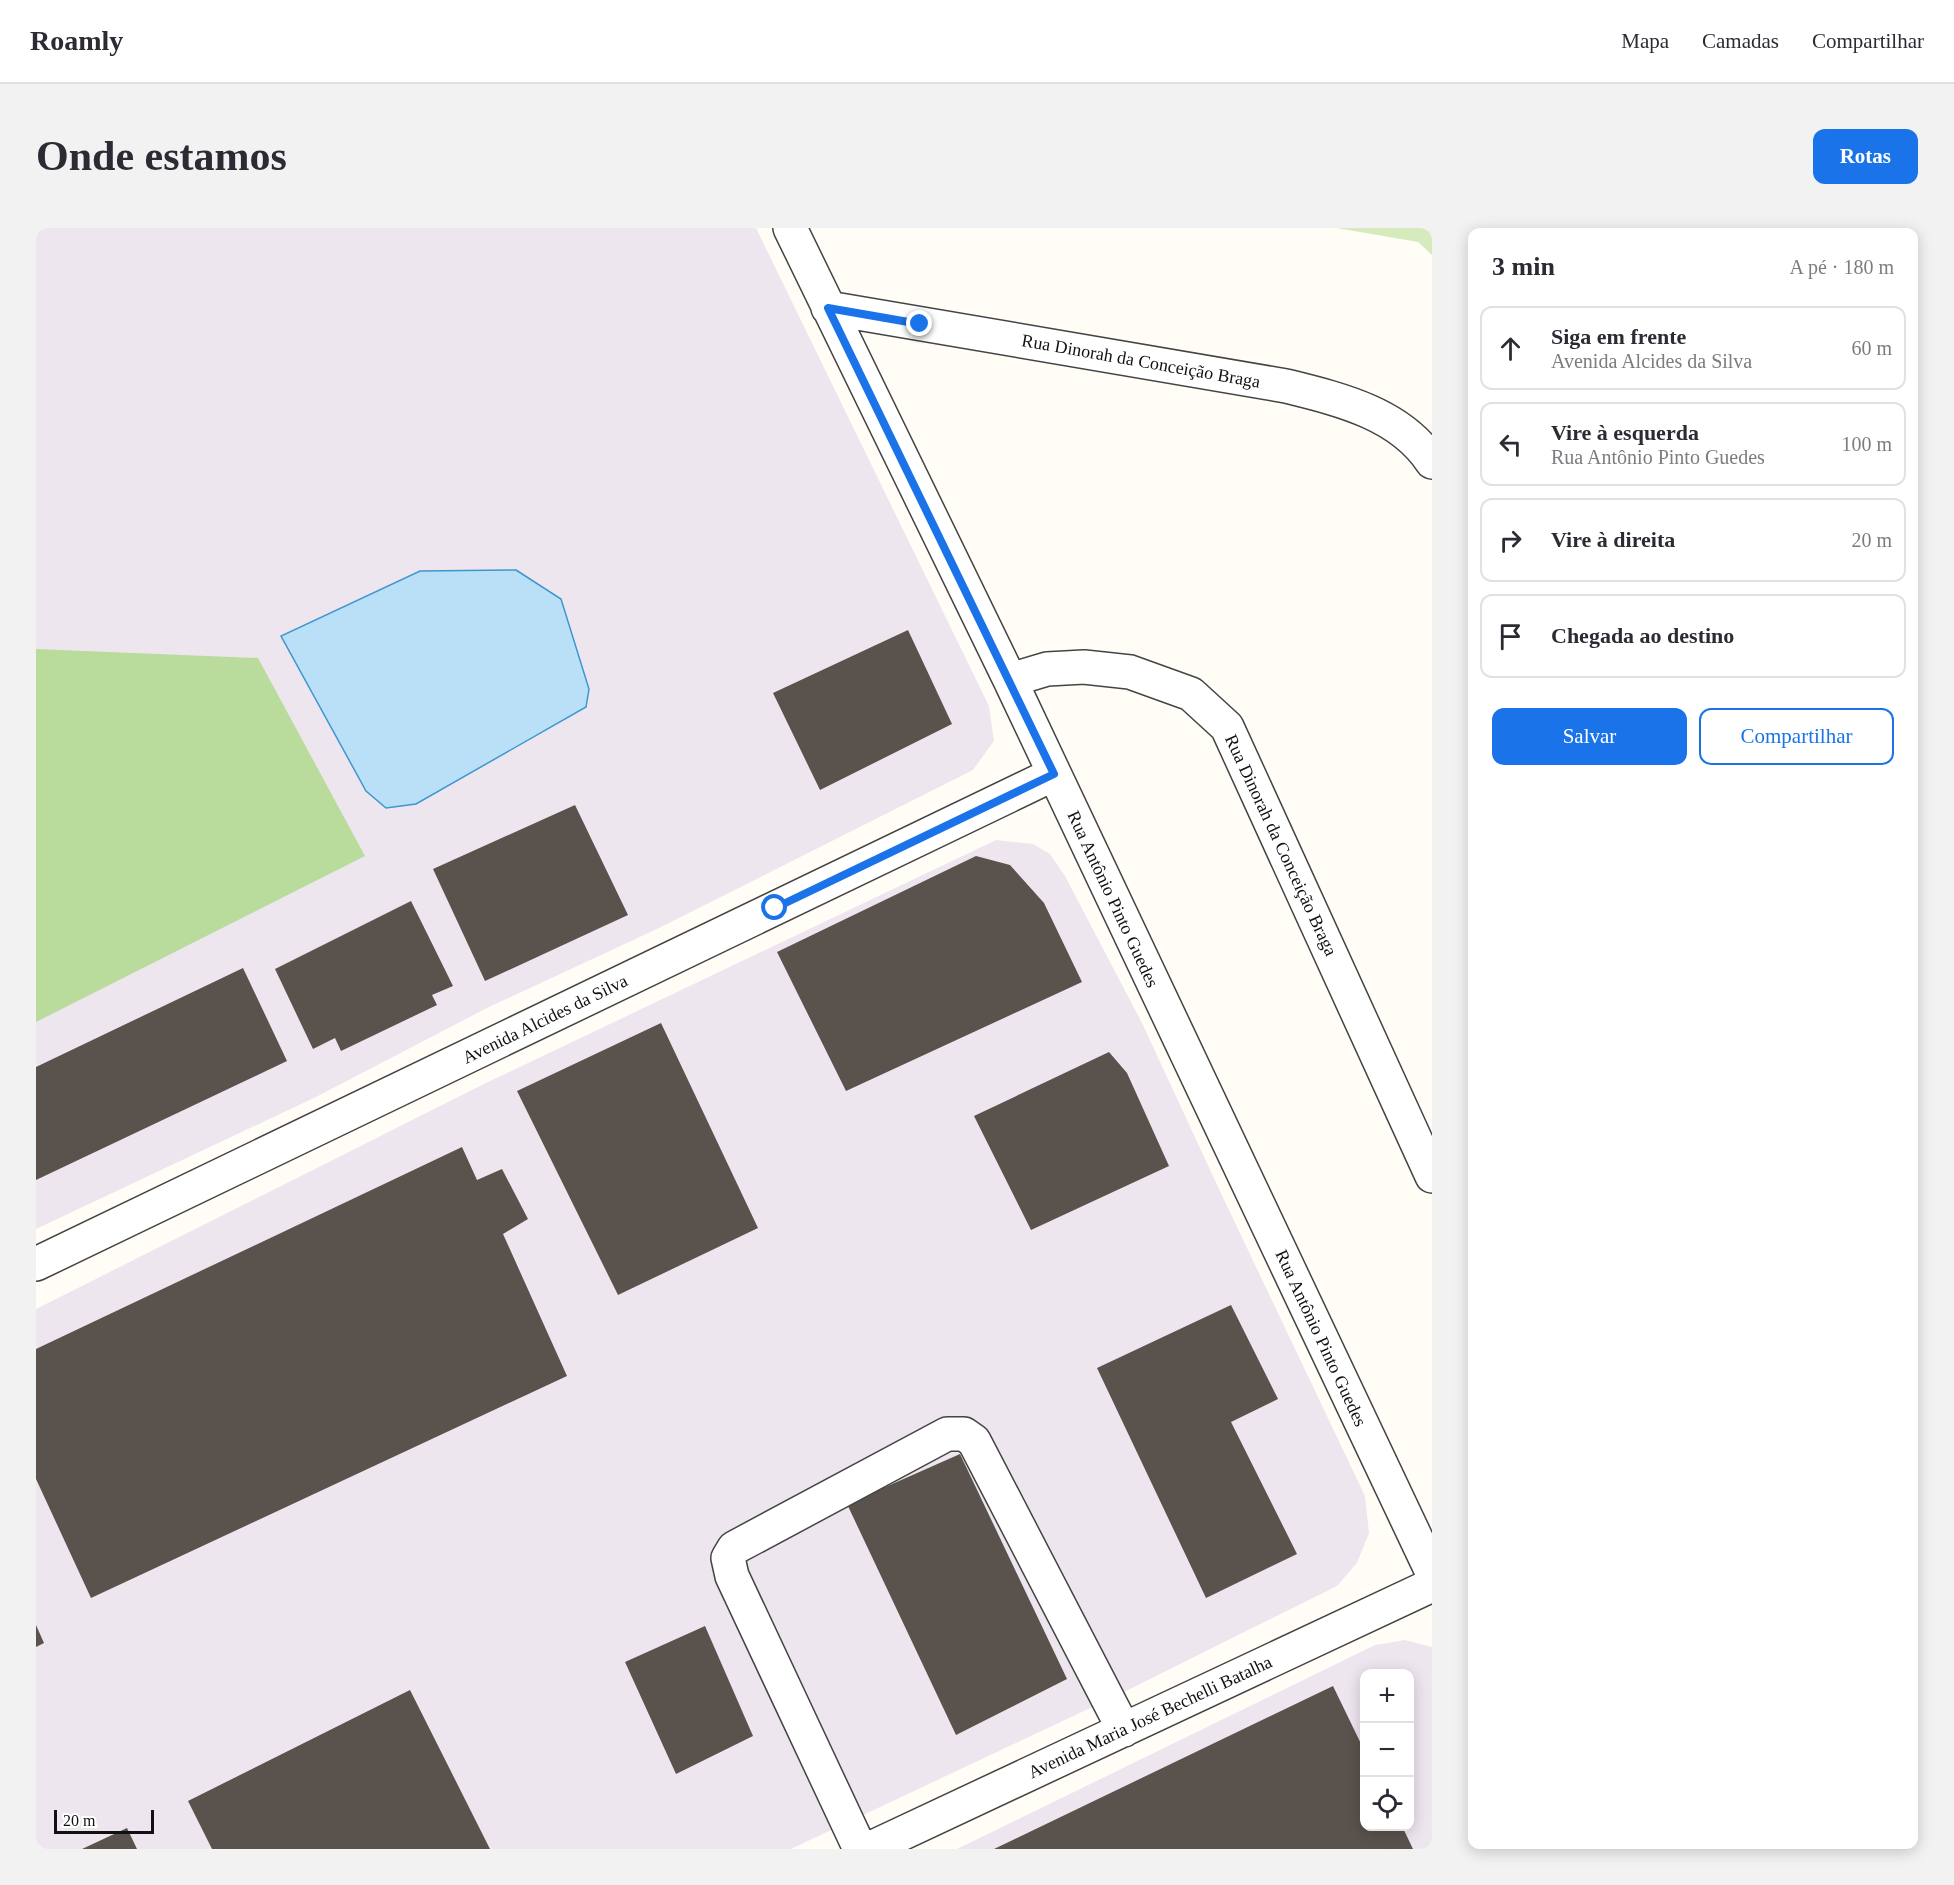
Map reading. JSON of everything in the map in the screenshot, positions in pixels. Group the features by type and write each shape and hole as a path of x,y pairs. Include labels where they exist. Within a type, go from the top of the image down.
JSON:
{"street":[{"name":"Rua Antônio Pinto Guedes","path":"790,228 1010,680 1432,1572"},
{"name":"Rua Dinorah da Conceição Braga","path":"828,308 1274,384 1341,400 1389,421 1424,450 1432,462"},
{"name":"Rua Dinorah da Conceição Braga","path":"1010,680 1047,669 1084,667 1130,672 1191,694 1227,727 1432,1176"},
{"name":"Avenida Alcides da Silva","path":"36,1264 1054,774"},
{"path":"860,1849 732,1576 728,1558 734,1548 947,1434 964,1434 974,1441 1124,1730"},
{"name":"Avenida Maria José Bechelli Batalha","path":"869,1849 1432,1585"}],"shaded area":[{"path":"36,228 756,228 989,706 994,741 973,770 657,929 487,1008 316,1097 36,1229"},
{"path":"996,840 1033,844 1050,854 1065,876 1142,1023 1365,1496 1369,1533 1357,1563 1337,1586 1118,1695 791,1849 36,1849 36,1309 486,1083"},
{"path":"1405,1640 1432,1647 1432,1849 957,1849 1375,1645"}],"green space":[{"path":"1337,228 1432,228 1432,255 1418,242"},
{"path":"36,649 258,658 365,856 36,1022"}],"water":[{"path":"516,570 561,599 589,689 586,707 416,804 386,808 366,791 281,636 420,571"}],"building":[{"path":"908,630 952,724 820,790 773,693"},
{"path":"575,805 628,915 485,981 433,869"},
{"path":"976,856 1010,865 1044,903 1082,982 846,1091 777,952"},
{"path":"411,901 453,986 432,995 437,1005 341,1051 335,1038 313,1049 275,969"},
{"path":"243,968 287,1061 36,1180 36,1067"},
{"path":"661,1023 758,1228 618,1295 517,1091"},
{"path":"1109,1052 1127,1073 1169,1166 1031,1230 974,1116"},
{"path":"462,1147 477,1180 502,1169 528,1219 503,1234 567,1376 91,1598 36,1479 36,1349"},
{"path":"1231,1305 1278,1399 1231,1422 1297,1554 1206,1598 1097,1368"},
{"path":"960,1454 1067,1679 956,1735 847,1504"},
{"path":"36,1625 44,1643 36,1647"},
{"path":"705,1626 753,1736 676,1774 625,1662"},
{"path":"1333,1686 1360,1742 1360,1831 1404,1831 1413,1849 994,1849"},
{"path":"410,1690 490,1849 212,1849 188,1801"},
{"path":"127,1828 137,1849 82,1849"}],"route":[{"path":"775,908 1054,774 828,308 920,324"}]}
